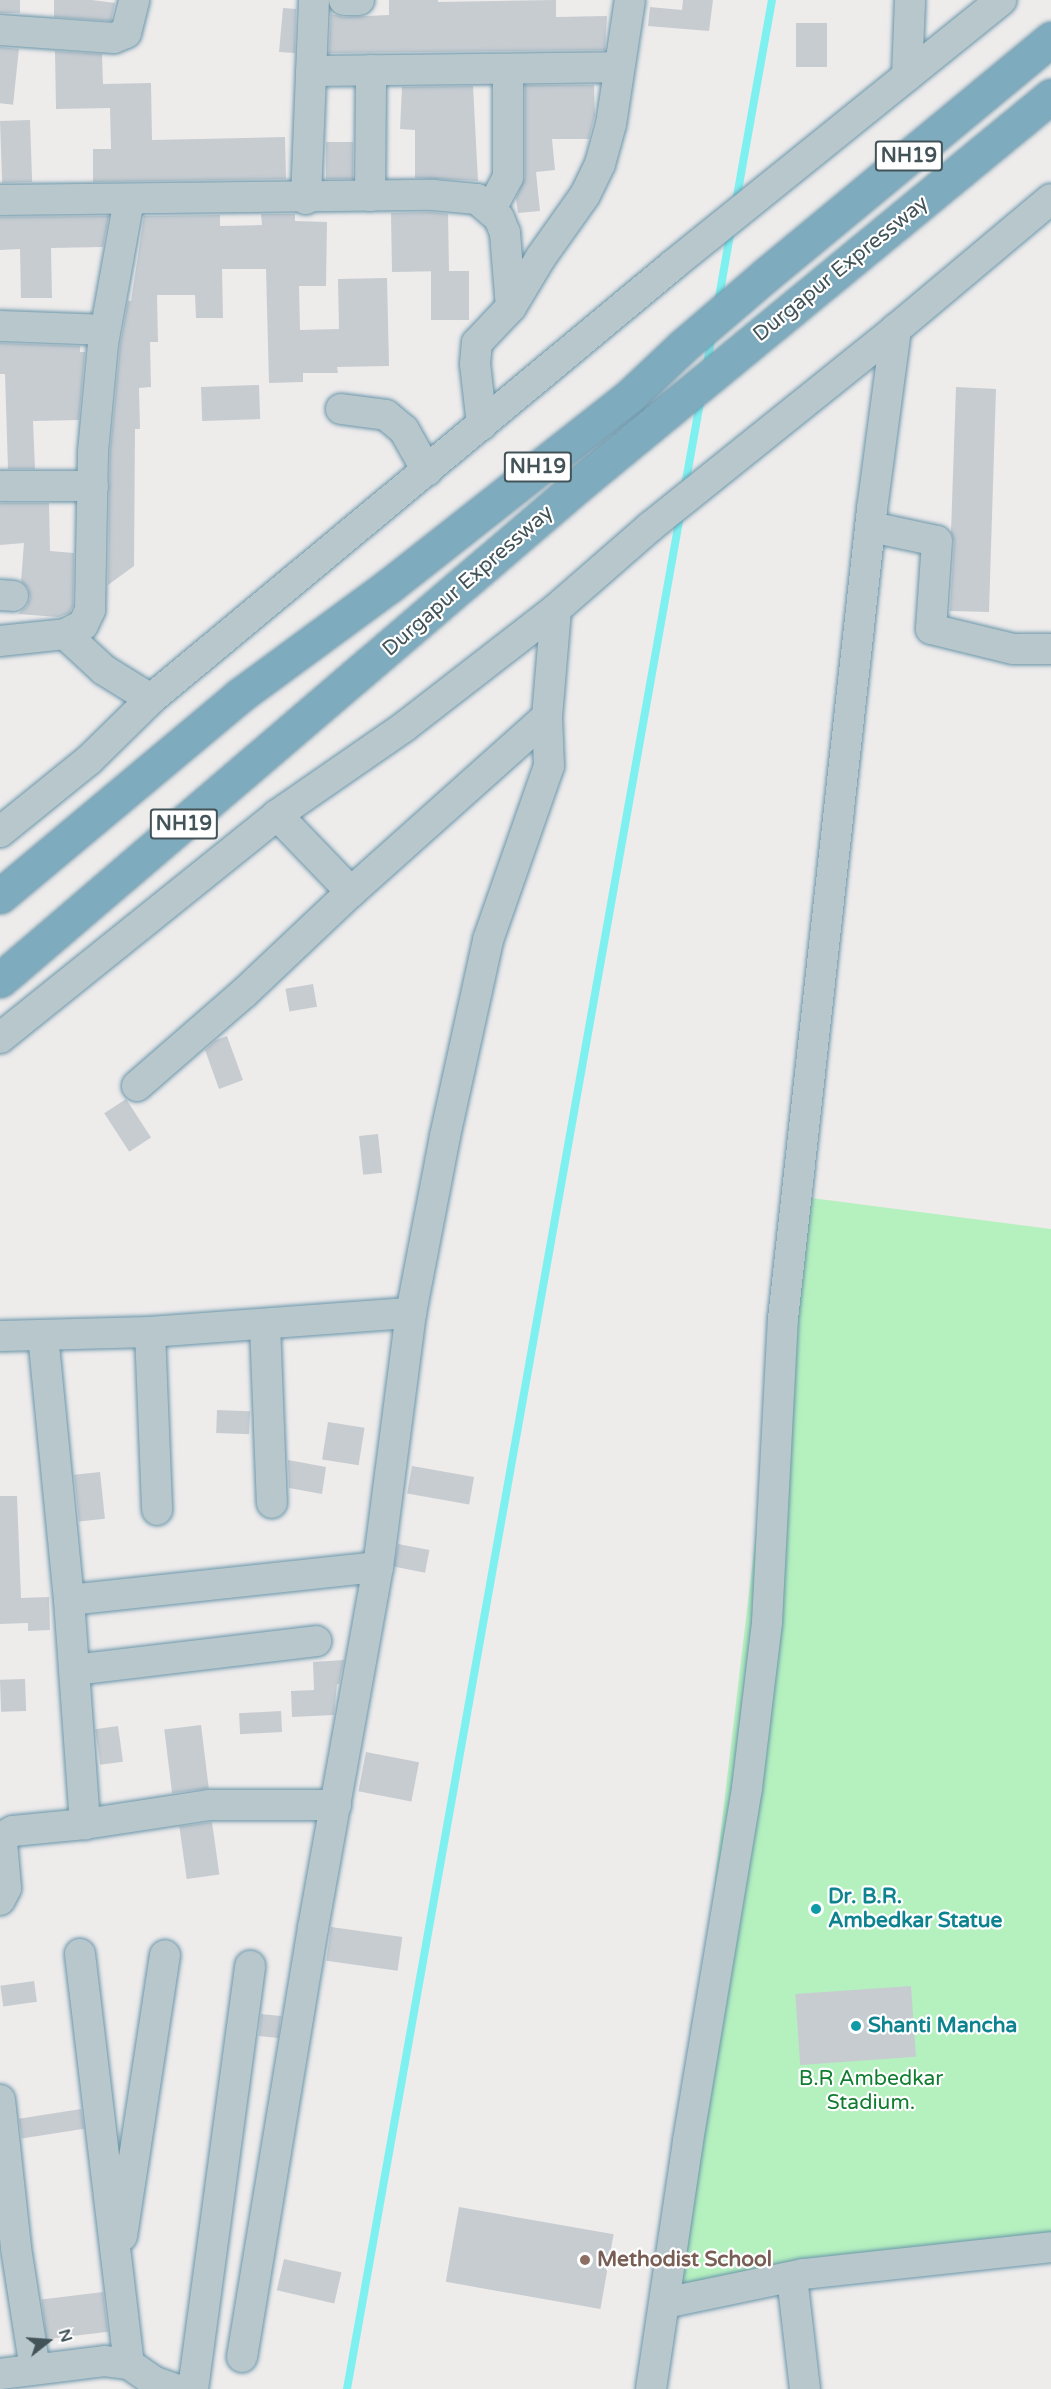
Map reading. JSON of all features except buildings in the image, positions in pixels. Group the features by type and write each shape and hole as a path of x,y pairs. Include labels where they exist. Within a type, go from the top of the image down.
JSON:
{"highway":[{"name":"Durgapur Expressway","path":"0,896 239,696 390,585 629,397 683,346 767,274 1051,39"},
{"name":"Durgapur Expressway","path":"0,980 491,563 584,481 1051,96"}],"street":[{"path":"0,30 114,38 126,33 134,0"},
{"path":"306,199 314,0"},
{"path":"344,0 359,0"},
{"path":"482,425 475,364 476,350 482,335 511,306 585,195 596,174 606,147 630,0"},
{"path":"907,76 910,0"},
{"path":"0,832 89,760 151,699 673,265 1002,0"},
{"path":"311,71 619,67"},
{"path":"491,209 508,177 508,69"},
{"path":"370,196 371,70"},
{"path":"0,200 306,199 370,196 460,196 477,199 499,218 505,233 511,306"},
{"path":"0,1038 278,815 404,727 556,609 650,527 896,329 1051,199"},
{"path":"0,641 65,634 83,626 90,610 93,486 105,330 129,200"},
{"path":"0,326 105,330"},
{"path":"651,2389 688,2141 747,1788 767,1622 783,1319 871,528 896,329"},
{"path":"341,409 386,416 404,430 427,471"},
{"path":"0,486 93,486"},
{"path":"871,528 937,541 931,629 1012,649 1051,649"},
{"path":"242,2357 313,1928 378,1567 411,1313 445,1136 488,940 549,766 547,717 556,609"},
{"path":"65,634 104,670 151,699"},
{"path":"137,1086 243,994 351,892 547,717"},
{"path":"278,815 351,892"},
{"path":"0,1336 150,1332 411,1313"},
{"path":"265,1324 272,1503"},
{"path":"150,1332 156,1510"},
{"path":"43,1335 69,1600 85,1824"},
{"path":"69,1600 378,1567"},
{"path":"74,1670 316,1641"},
{"path":"0,1900 6,1888 2,1842 6,1835 13,1831 85,1824 209,1805 336,1805"},
{"path":"80,1954 116,2274 129,2364"},
{"path":"116,2274 165,1954"},
{"path":"193,2389 250,1966"},
{"path":"0,2100 8,2249 35,2369"},
{"path":"665,2303 792,2277 1051,2247"},
{"path":"792,2277 805,2389"},
{"path":"0,2374 104,2361 129,2364 155,2382 175,2389"}],"green space":[{"name":"B.R Ambedkar Stadium.","path":"796,1196 1051,1229 1051,2253 665,2303"}],"waterway":[{"path":"736,202 772,0"},
{"path":"718,303 731,229"},
{"path":"707,365 712,335"},
{"path":"685,486 701,397"},
{"path":"347,2389 680,515"}],"place":[{"name":"Dr. B.R. Ambedkar Statue","path":"816,1909"},
{"name":"Shanti Mancha","path":"856,2026"},
{"name":"Methodist School","path":"585,2260"}]}
